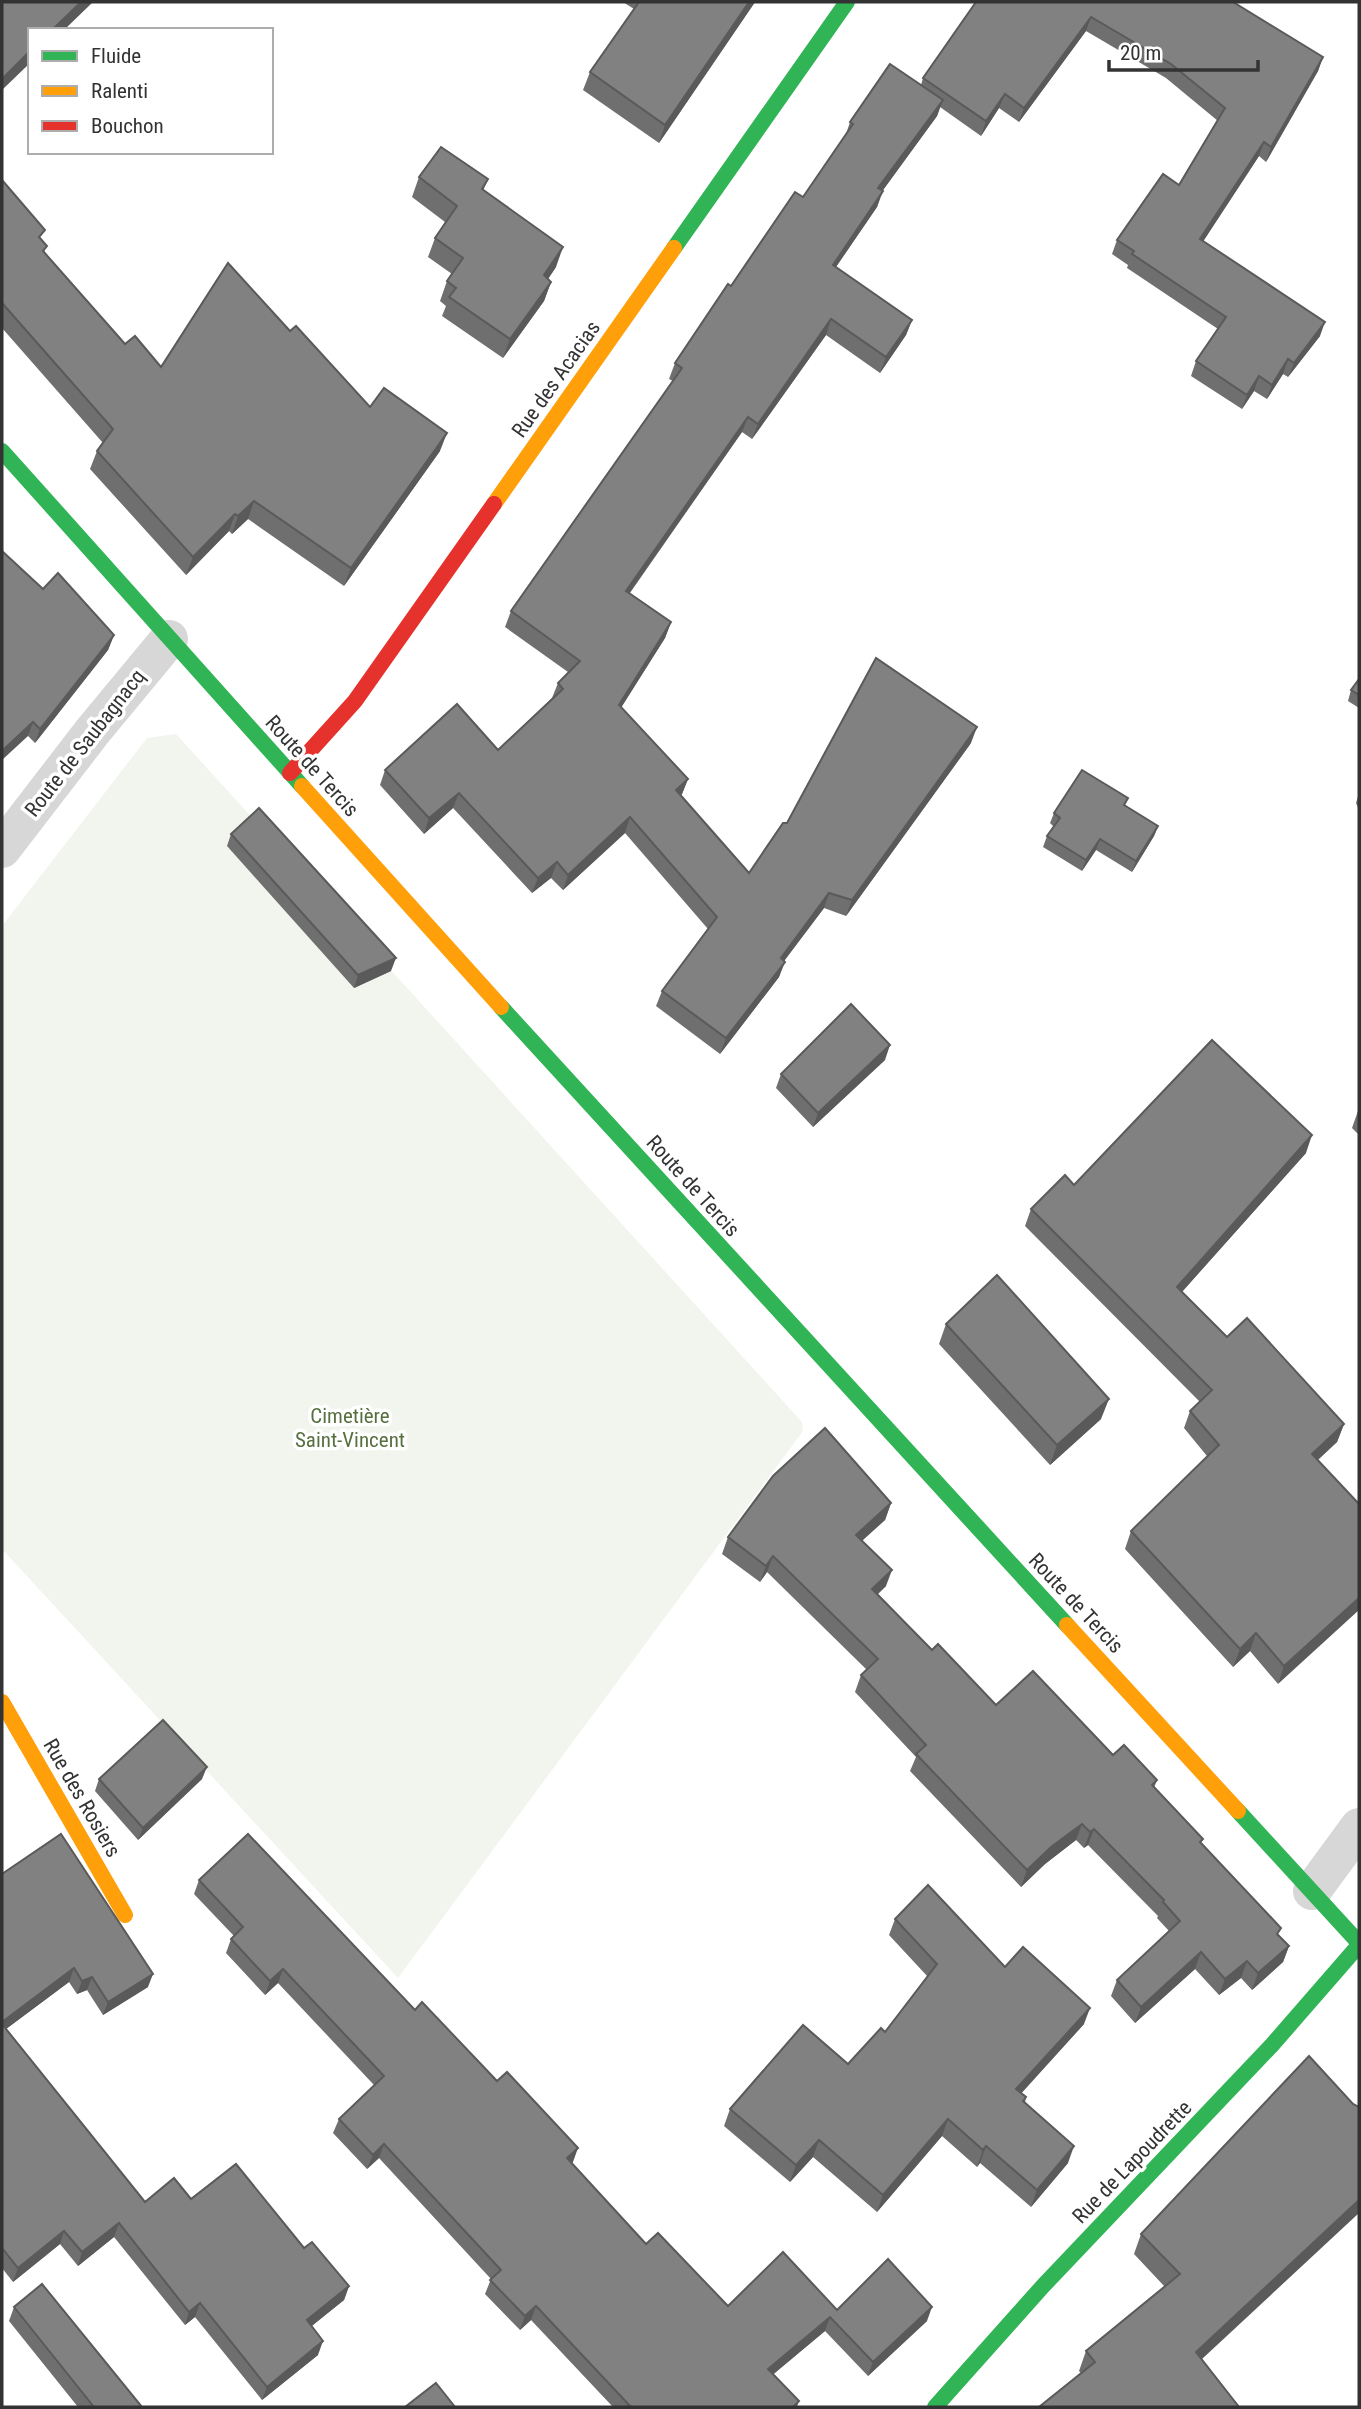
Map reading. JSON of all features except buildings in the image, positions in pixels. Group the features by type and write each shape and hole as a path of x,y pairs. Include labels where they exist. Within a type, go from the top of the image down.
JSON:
{"main road":[{"name":"Rue des Acacias","path":"290,773 355,701 847,2"},
{"name":"Route de Tercis","path":"2,452 788,1322 1359,1944"},
{"name":"Rue des Rosiers","path":"2,1702 125,1915"},
{"name":"Rue de Lapoudrette","path":"935,2407 1043,2286 1272,2045 1359,1944"}],"street":[{"name":"Route de Saubagnacq","path":"2,849 92,732 169,639"},
{"path":"1312,1891 1359,1827"}],"green space":[{"name":"Cimetière Saint-Vincent","path":"176,734 802,1422 803,1431 398,1978 2,1549 2,926 147,738"}],"traffic: fast":[{"path":"674,248 847,2"},
{"path":"2,451 302,786"},
{"path":"501,1007 1067,1625"},
{"path":"1238,1811 1359,1943"},
{"path":"935,2407 1043,2286 1272,2045 1359,1945"}],"traffic: slow":[{"path":"494,504 674,248"},
{"path":"302,786 501,1007"},
{"path":"1067,1625 1238,1811"},
{"path":"2,1702 125,1915"}],"traffic: jam":[{"path":"290,773 355,701 494,504"}]}
